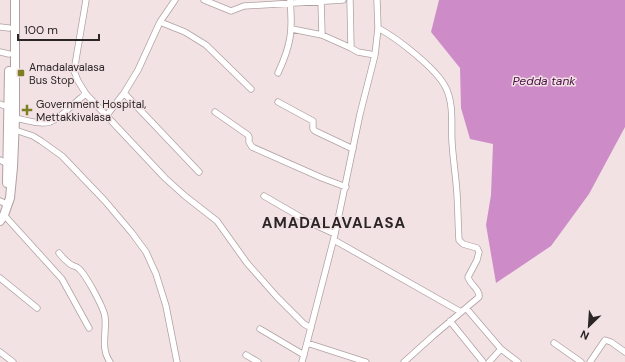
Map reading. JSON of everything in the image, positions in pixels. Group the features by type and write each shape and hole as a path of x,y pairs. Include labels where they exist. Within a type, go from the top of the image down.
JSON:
{"main road":[{"path":"1,216 2,202 7,187 4,162 8,107 10,0"},
{"path":"1,216 10,198 12,185 15,130 15,0"}],"street":[{"path":"86,0 74,71 86,94 165,178 217,221 247,263 277,297 304,324 311,328"},
{"path":"107,115 124,93 138,70 160,22 175,0"},
{"path":"204,0 231,11 244,6 290,2 343,0"},
{"path":"350,0 350,48"},
{"path":"302,362 335,237 360,114 375,55 378,28 377,0"},
{"path":"321,1 322,35"},
{"path":"278,73 287,54 292,29 290,2"},
{"path":"160,22 185,32 206,45 251,89"},
{"path":"0,27 9,28"},
{"path":"378,28 392,35 430,69 443,83 450,98 459,240 461,243 474,246 479,252 477,260 468,277 480,295 404,362"},
{"path":"292,29 322,35 358,52 375,55"},
{"path":"0,52 9,54"},
{"path":"124,93 199,172"},
{"path":"15,118 41,123 51,122 86,94"},
{"path":"278,102 313,121 313,129 315,131 353,148"},
{"path":"0,104 8,107"},
{"path":"215,112 248,135 248,142 252,147 346,187"},
{"path":"15,130 37,138 62,156 105,201 146,252 156,274 166,306 178,362"},
{"path":"264,196 464,310 501,349 518,362"},
{"path":"1,216 62,278 89,328"},
{"path":"59,253 69,264 79,268 101,304 105,317 105,352 110,362"},
{"path":"0,278 37,308"},
{"path":"450,321 483,362"},
{"path":"260,329 304,355"},
{"path":"590,362 605,340 611,342 625,352"},
{"path":"554,342 581,362"},
{"path":"307,343 366,362"},
{"path":"489,362 501,349"},
{"path":"0,352 13,362"},
{"path":"246,355 258,362"}],"water":[{"name":"Pedda tank","path":"439,0 625,0 625,127 589,194 551,246 496,283 486,225 491,195 493,144 470,139 461,108 460,68 431,32"}],"place":[{"name":"Amadalavalasa Bus Stop","path":"21,73"},
{"name":"Government Hospital, Mettakkivalasa","path":"27,110"}],"district":[{"name":"AMADALAVALASA","path":"334,223"}]}
